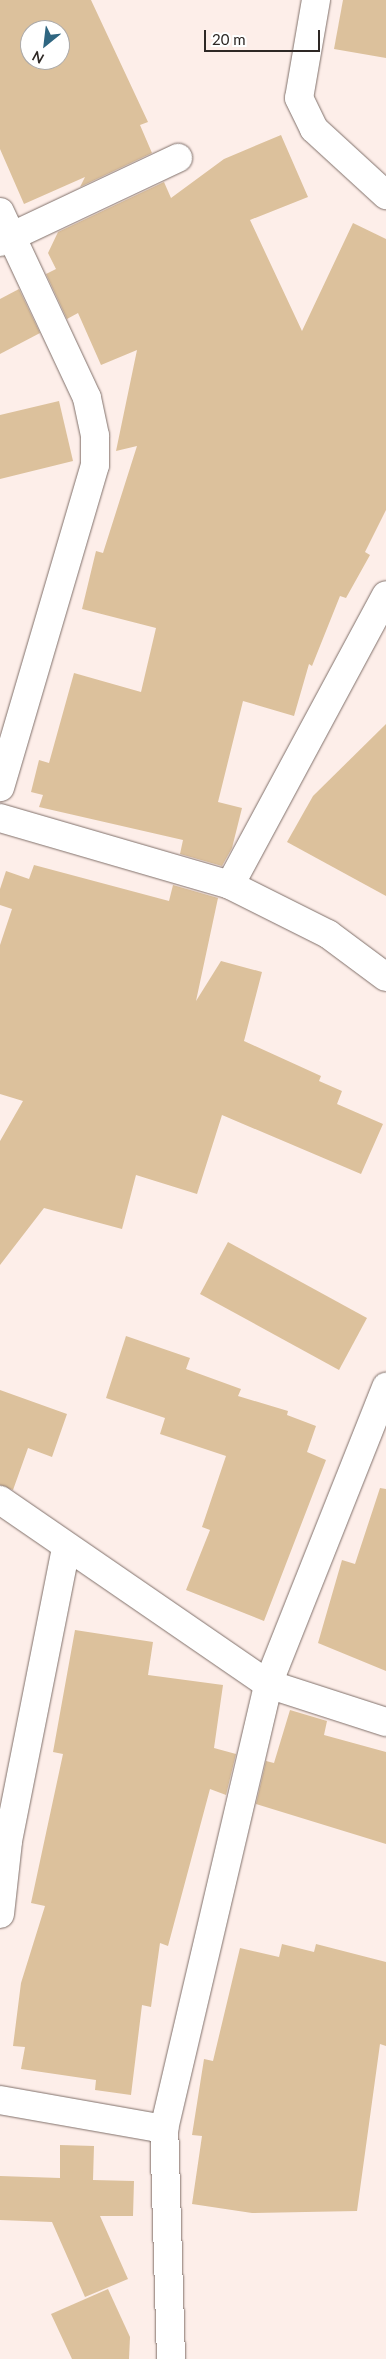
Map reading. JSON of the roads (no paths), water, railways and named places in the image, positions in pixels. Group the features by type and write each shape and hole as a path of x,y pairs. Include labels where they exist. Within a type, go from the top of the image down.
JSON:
{"street":[{"path":"316,0 299,98 314,129 386,195"},
{"path":"6,239 178,158"},
{"path":"0,212 6,239 87,398 95,436 95,465 0,787"},
{"path":"230,885 386,595"},
{"path":"0,818 230,885 328,934 386,977"},
{"path":"171,2359 164,2129 268,1684 386,1387"},
{"path":"0,1500 268,1684 386,1722"},
{"path":"0,1914 8,1841 66,1547"},
{"path":"0,2100 164,2129"}]}
